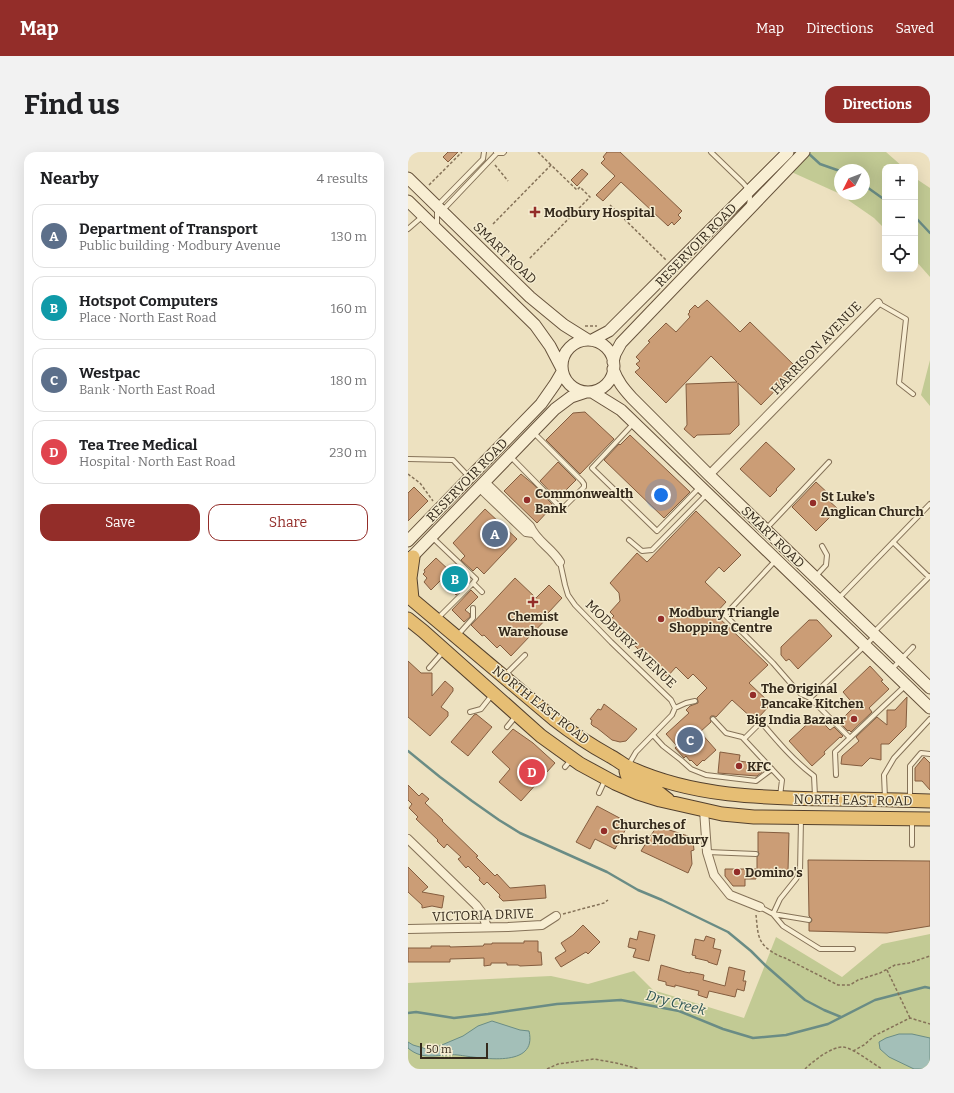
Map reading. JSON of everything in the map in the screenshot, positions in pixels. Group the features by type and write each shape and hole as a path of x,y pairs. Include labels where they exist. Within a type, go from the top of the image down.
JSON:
{"highway":[{"path":"410,559 410,597"},
{"name":"NORTH EAST ROAD","path":"410,597 570,731 627,766 671,782 706,791 745,796 930,801"},
{"name":"NORTH EAST ROAD","path":"408,619 445,650 569,762 580,764 615,783 638,793 660,800 722,814 754,817 930,820"},
{"path":"627,766 626,775 637,782 654,789 673,803"},
{"path":"704,810 706,791"}],"main road":[{"name":"RESERVOIR ROAD","path":"590,340 609,331 753,190 788,152"},
{"name":"RESERVOIR ROAD","path":"613,365 615,354 621,343 747,212 769,186 804,152"},
{"name":"SMART ROAD","path":"408,178 530,297 564,325 590,340"},
{"path":"408,201 535,325 550,346 569,385 575,389 589,392 601,389 611,378 613,365 609,352 606,348 602,344 590,340 577,342 567,350 563,357 562,370"},
{"name":"SMART ROAD","path":"613,365 617,379 621,386 632,398 709,475 930,688"},
{"name":"RESERVOIR ROAD","path":"408,541 541,404 553,387 562,370"},
{"name":"SMART ROAD","path":"589,392 616,406 635,423 930,708"},
{"name":"RESERVOIR ROAD","path":"410,559 555,409 571,397 589,392"},
{"path":"408,623 423,631"}],"street":[{"name":"HARRISON AVENUE","path":"709,475 878,303"},
{"name":"MODBURY AVENUE","path":"482,484 530,526 533,533 560,562"},
{"path":"704,810 707,852 714,875 730,895 757,906"},
{"path":"408,839 476,905 482,913 487,927"},
{"name":"VICTORIA DRIVE","path":"408,929 542,925 556,916"}],"lane":[{"path":"437,229 439,209 483,159 484,152"},
{"path":"439,209 491,160 496,153 504,152"},
{"path":"711,152 743,183 753,190 747,212"},
{"path":"408,229 423,216"},
{"name":"HARRISON AVENUE","path":"878,303 906,319 899,383 913,394"},
{"path":"635,423 592,468 657,531 704,490"},
{"path":"509,456 561,507 564,507 584,487 582,481 532,432"},
{"path":"408,459 453,460 470,477"},
{"path":"766,529 829,462"},
{"path":"629,540 642,551 652,550 704,490"},
{"path":"838,599 930,504"},
{"path":"432,537 476,579 473,584 436,620"},
{"path":"810,698 866,646 874,634 929,577 893,542"},
{"path":"815,576 826,565 828,555 822,546"},
{"path":"777,559 725,615 801,694 810,698 850,738"},
{"name":"MODBURY AVENUE","path":"560,562 568,595 575,605 671,700 675,708 672,715 636,752 627,766"},
{"path":"473,584 482,592"},
{"path":"457,637 473,618 473,608"},
{"path":"891,670 913,647"},
{"path":"429,668 445,650"},
{"path":"504,676 525,655"},
{"path":"836,775 835,752 906,685"},
{"path":"470,712 481,709 494,694"},
{"path":"675,708 695,701"},
{"path":"507,726 517,714"},
{"path":"713,719 726,733 742,737 782,780 780,798"},
{"path":"885,800 884,775 894,758 930,719"},
{"path":"744,739 761,722 773,737 805,770 814,776 815,799"},
{"path":"653,735 663,746 691,769 706,775 756,781 772,769"},
{"path":"910,801 910,766 921,753 930,754"},
{"path":"599,793 606,778"},
{"path":"773,914 780,899 800,872 801,818"},
{"path":"912,819 912,845"},
{"path":"707,852 756,854"},
{"path":"757,906 773,914 809,920"},
{"path":"773,914 783,926 820,949 853,949"}],"path":[{"path":"429,185 462,152"},
{"path":"529,259 590,197 580,187 577,190 538,152"},
{"path":"491,160 508,181"},
{"path":"493,224 551,165"},
{"path":"610,205 667,261"},
{"path":"581,326 600,326"},
{"path":"408,474 420,483 434,502"},
{"path":"556,916 604,903 608,900"},
{"path":"757,906 758,929 761,942 776,955 785,958 838,985 850,985 858,980 880,973 895,966 930,956"},
{"path":"887,970 910,1018"},
{"path":"853,1051 864,1045 874,1036 910,1018 930,1024"},
{"path":"805,1069 814,1060 841,1046 849,1048 882,1069"},
{"path":"547,1069 558,1064 594,1059 639,1069"}],"green space":[{"path":"804,152 886,152 900,164 882,164 882,226 874,218 848,200 870,200 870,164 834,164 834,191 787,170"},
{"path":"918,180 930,188 930,277 918,263"},
{"path":"930,360 930,406 921,395"},
{"path":"930,934 930,1069 408,1069 408,983 551,976 588,984 634,971 653,990 744,1018 776,937 842,977 882,944"}],"water":[{"path":"492,1021 520,1030 529,1031 529,1043 525,1051 517,1056 493,1059 458,1055 426,1056 420,1055 408,1048 408,1042 430,1050 463,1036 478,1026"},
{"path":"899,1034 912,1034 930,1038 930,1069 914,1069 889,1057 880,1049 879,1042"}],"building":[{"path":"448,152 458,152 448,162 443,157"},
{"path":"607,152 620,152 682,211 678,215 681,218 674,225 672,222 668,226 621,182 603,201 596,195 615,176 601,163 605,159 603,157"},
{"path":"582,169 588,174 577,186 571,180"},
{"path":"707,300 740,332 750,322 797,368 761,405 738,383 739,425 730,434 697,435 694,438 684,429 687,425 686,384 737,382 711,356 666,403 635,372 640,368 636,364 640,361 636,357 650,342 648,341 666,323 676,332 690,317 688,314 690,312 689,311 695,305 698,308"},
{"path":"585,412 614,439 580,474 546,440 573,413"},
{"path":"630,435 690,492 664,518 604,460"},
{"path":"766,442 795,469 770,497 740,469"},
{"path":"558,462 576,480 557,499 540,481"},
{"name":"Commonwealth Bank","path":"521,474 552,504 549,508 550,509 537,523 504,491"},
{"name":"St Luke's Anglican Church","path":"816,482 831,496 828,500 838,509 816,531 792,507"},
{"path":"414,487 428,501 408,521 408,493"},
{"path":"485,509 517,539 484,574 477,567 473,571 461,560 465,556 453,543"},
{"name":"Modbury Triangle Shopping Centre","path":"696,511 741,555 724,572 719,567 705,582 726,602 715,614 768,665 749,683 771,704 758,718 755,716 753,719 732,700 716,717 711,716 711,722 700,732 716,750 697,766 686,756 684,758 675,748 677,746 666,734 689,713 686,710 690,706 698,703 697,698 707,688 693,674 688,679 676,667 667,677 609,621 614,616 610,612 620,601 619,593 610,583 637,553 647,562"},
{"path":"436,558 450,571 456,565 468,577 463,582 466,585 456,595 441,580 431,590 424,582 427,578 423,574 425,572 424,570"},
{"path":"515,578 536,598 549,585 562,598 548,613 550,615 511,656 500,645 497,648 471,625"},
{"path":"471,590 478,597 465,610 470,614 470,617 464,622 452,610"},
{"path":"809,620 817,620 832,636 798,669 789,659 786,661 781,655 781,647"},
{"path":"408,661 421,673 432,673 432,696 445,681 453,688 453,691 441,707 448,712 448,716 430,736 408,717"},
{"path":"870,666 889,689 869,708 872,712 851,732 839,722 855,706 843,692"},
{"path":"907,697 906,727 889,744 881,744 881,760 870,758 862,766 841,764 842,756 859,741 856,737 877,717 887,725 887,710 895,710"},
{"path":"604,704 637,729 626,741 620,742 612,740 591,724 592,720 590,719 598,709 601,710"},
{"path":"476,714 492,727 468,756 451,742"},
{"path":"816,716 830,730 834,727 843,736 824,752 825,754 812,766 789,741"},
{"path":"513,729 533,743 555,763 521,801 499,782 510,769 492,752"},
{"name":"KFC","path":"720,752 740,755 739,761 760,764 759,769 762,772 757,776 718,773"},
{"path":"924,757 930,763 930,790 922,781 915,781 915,768"},
{"path":"408,785 419,796 422,793 429,799 425,803 478,856 476,857 495,876 497,874 510,888 545,885 546,898 503,901 499,897 500,895 487,882 484,885 479,880 480,878 468,866 466,868 458,859 461,857 447,844 444,848 437,841 438,840 416,819 418,817 409,808 412,804 408,800"},
{"name":"Churches of Christ Modbury","path":"597,806 629,823 615,849 595,839 590,849 576,842"},
{"path":"657,826 688,836 691,841 693,841 694,850 691,851 692,864 688,873 641,851"},
{"path":"758,832 789,833 788,871 757,870 757,857 759,854"},
{"path":"808,860 930,861 930,926 887,933 809,931 809,923 812,920 809,916"},
{"path":"408,867 428,887 422,892 444,896 442,908 432,906 422,908 422,905 408,892"},
{"path":"725,869 756,869 756,879 745,879 745,886 733,886 725,876"},
{"path":"583,925 600,942 588,954 586,952 561,967 555,958 566,951 561,943 573,935"},
{"path":"639,931 655,935 649,961 633,957 636,949 628,947 630,938 637,940"},
{"path":"706,936 715,939 713,948 721,950 717,965 695,958 696,956 692,955 695,939 704,941"},
{"path":"524,941 538,941 538,952 541,952 542,965 520,966 507,965 507,963 491,963 491,965 484,966 484,958 450,959 450,962 408,962 408,948 431,948 431,946 483,946 484,944 492,943 524,943"},
{"path":"661,965 685,972 704,975 703,980 725,986 729,967 745,971 743,981 746,981 744,991 737,989 735,997 709,991 707,998 698,995 699,991 675,985 675,987 666,985 666,982 658,980"}],"waterway":[{"path":"807,152 820,164 834,169"},
{"path":"870,189 882,198"},
{"path":"918,220 930,233"},
{"path":"408,751 472,801 520,833 607,872 638,890 728,932 805,1000 841,1017"},
{"name":"Dry Creek","path":"408,1013 416,1012 454,1018 557,1004 621,1000 679,1011 723,1029 753,1038 786,1035 828,1024 875,1000 925,987 930,988"}],"place":[{"name":"Modbury Hospital","path":"535,212"},
{"name":"Commonwealth Bank","path":"527,500"},
{"name":"St Luke's Anglican Church","path":"813,503"},
{"name":"Department of Transport","path":"495,534"},
{"name":"Hotspot Computers","path":"455,579"},
{"name":"Chemist Warehouse","path":"533,602"},
{"name":"Modbury Triangle Shopping Centre","path":"661,619"},
{"name":"The Original Pancake Kitchen","path":"753,695"},
{"name":"Big India Bazaar","path":"854,719"},
{"name":"Westpac","path":"690,740"},
{"name":"KFC","path":"739,766"},
{"name":"Tea Tree Medical","path":"532,772"},
{"name":"Churches of Christ Modbury","path":"604,831"},
{"name":"Domino's","path":"737,872"}]}
